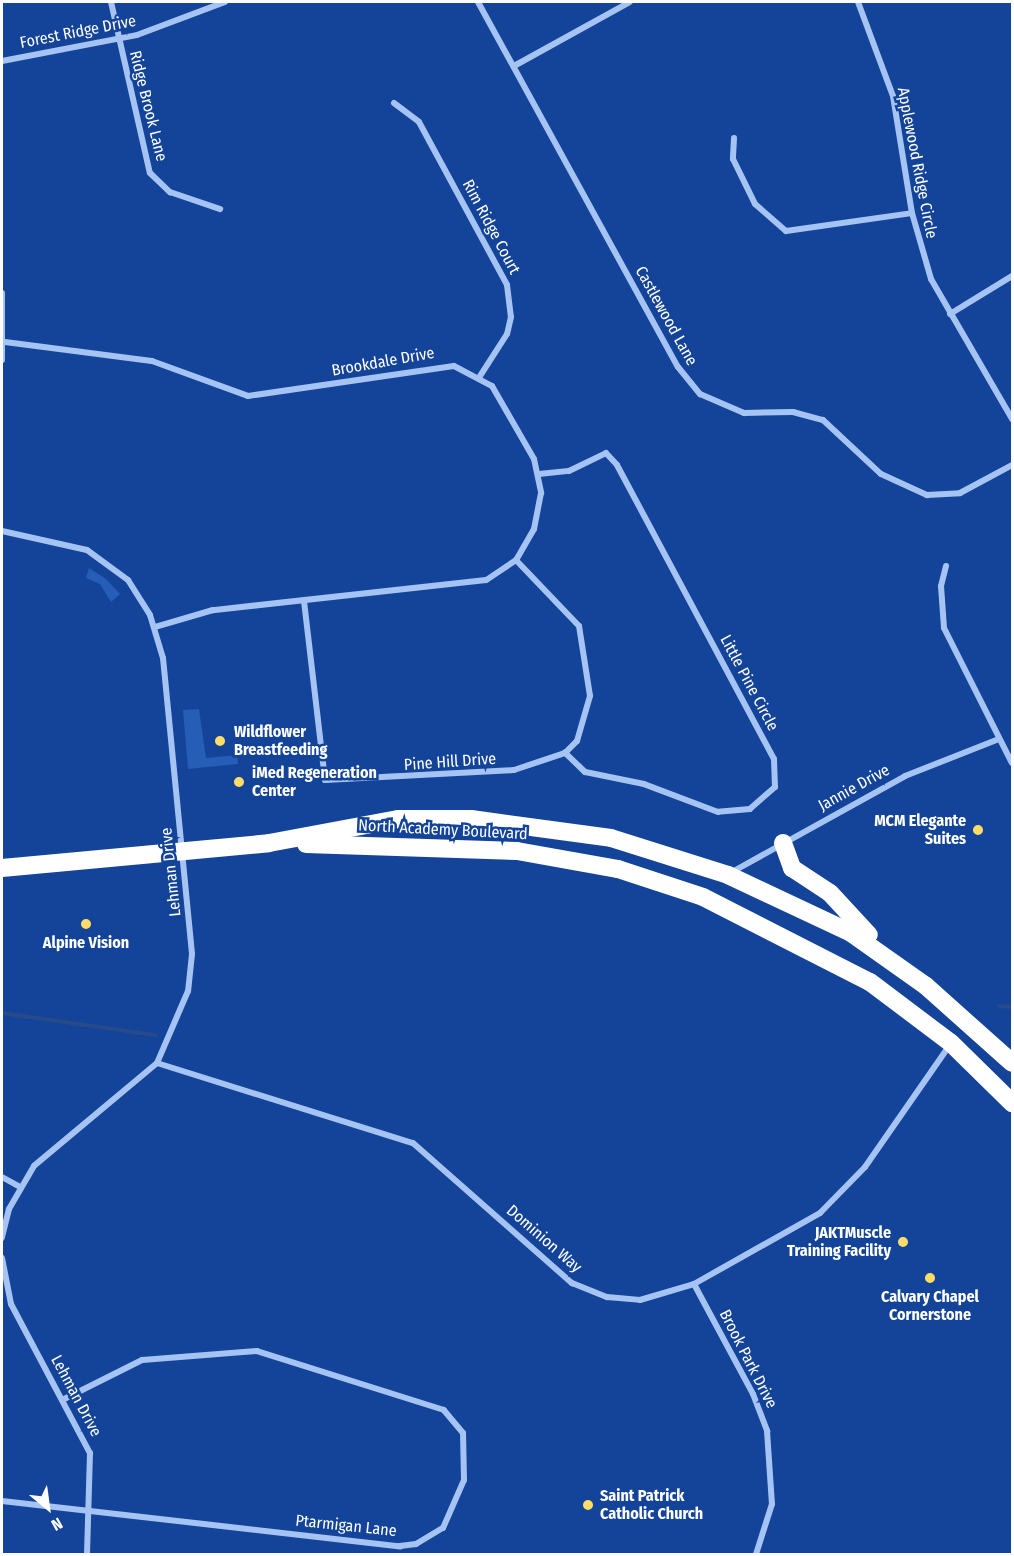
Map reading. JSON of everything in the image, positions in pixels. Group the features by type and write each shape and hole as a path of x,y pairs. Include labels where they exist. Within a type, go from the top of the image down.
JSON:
{"highway":[{"name":"North Academy Boulevard","path":"2,868 183,853 269,843 398,819 471,819 611,838 728,875 851,933 926,986 1012,1063"},
{"name":"North Academy Boulevard","path":"269,843 517,851 618,869 703,897 831,957 951,1043 1012,1103"},
{"path":"783,843 786,859 800,877 830,893 926,986"},
{"path":"703,897 728,875"}],"street":[{"name":"Ridge Brook Lane","path":"111,2 150,173 170,192 220,209"},
{"name":"Forest Ridge Drive","path":"2,61 118,39 225,2"},
{"name":"Castlewood Lane","path":"478,2 678,367 700,394 744,413 793,412 823,420 880,474 927,495 960,493 1012,465"},
{"path":"514,66 630,2"},
{"name":"Applewood Ridge Circle","path":"858,2 893,96 912,213 932,279 1012,419"},
{"name":"Rim Ridge Court","path":"394,103 419,122 507,285 511,317 507,334 480,376"},
{"path":"734,138 733,159 755,204 786,231 912,213"},
{"path":"950,314 1012,276"},
{"path":"2,293 5,342 2,360"},
{"name":"Brookdale Drive","path":"5,342 152,361 248,396 438,365 480,376"},
{"path":"155,627 205,611 465,587 486,580 516,560 539,513 539,474 501,399 480,376"},
{"name":"Little Pine Circle","path":"539,474 569,471 606,453 617,465 774,759 775,787 750,809 726,813 644,784 585,772 565,753"},
{"name":"Lehman Drive","path":"2,531 55,538 101,558 133,587 155,627 164,665 183,853 191,972 157,1062"},
{"path":"516,560 579,626 588,712 577,741 565,753"},
{"path":"946,566 941,586 944,628 1012,763"},
{"name":"Pine Hill Drive","path":"304,601 320,772 329,782 488,775 565,753"},
{"name":"Jannie Drive","path":"728,875 904,776 999,739"},
{"name":"Dominion Way","path":"157,1062 413,1143 444,1165 556,1272 590,1292 640,1300 694,1284 800,1226 836,1199 865,1167 951,1043"},
{"path":"2,1238 20,1187 51,1148 157,1062"},
{"path":"2,1177 20,1187"},
{"name":"Lehman Drive","path":"2,1258 11,1304 64,1399 92,1460 92,1511 87,1554"},
{"name":"Brook Park Drive","path":"694,1284 767,1431 772,1504 756,1554"},
{"name":"Ptarmigan Lane","path":"2,1501 416,1544 443,1528 453,1514 467,1448 455,1420 432,1402 256,1351 142,1360 64,1399"}],"shaded area":[{"path":"89,568 106,579 120,594 111,602 100,584 86,578"},
{"path":"199,709 206,758 237,755 238,764 188,769 183,710"}],"waterway":[{"path":"999,1006 1012,1007"},
{"path":"2,1013 155,1035"}],"place":[{"name":"Wildflower Breastfeeding","path":"220,741"},
{"name":"iMed Regeneration Center","path":"239,782"},
{"name":"MCM Elegante Suites","path":"978,830"},
{"name":"Alpine Vision","path":"86,924"},
{"name":"JAKTMuscle Training Facility","path":"903,1242"},
{"name":"Calvary Chapel Cornerstone","path":"930,1278"},
{"name":"Saint Patrick Catholic Church","path":"588,1505"}]}
